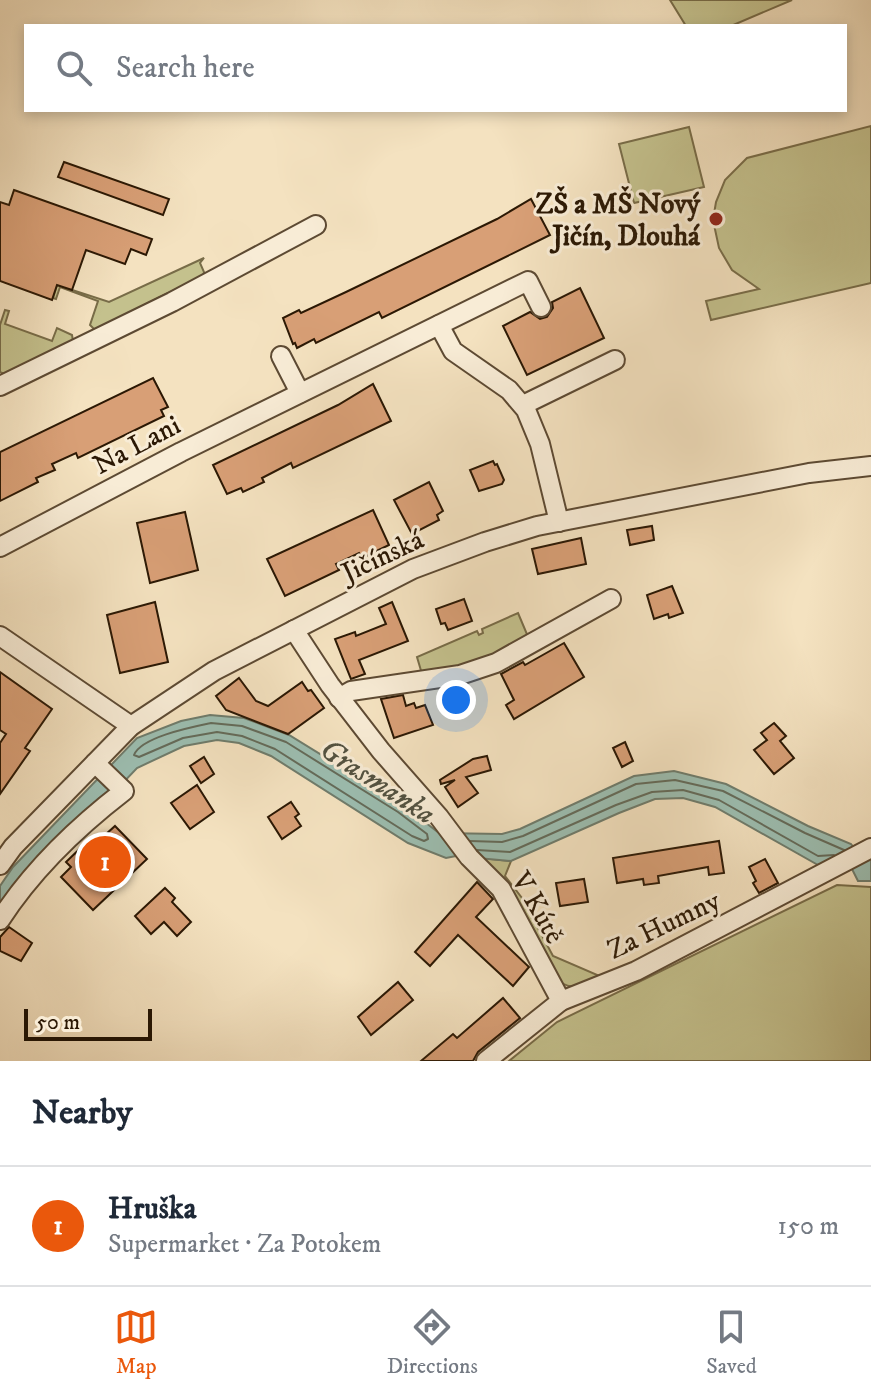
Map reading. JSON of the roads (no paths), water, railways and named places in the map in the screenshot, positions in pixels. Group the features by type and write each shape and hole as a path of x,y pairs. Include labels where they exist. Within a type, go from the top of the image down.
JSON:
{"street":[{"path":"0,386 172,302 316,225"},
{"name":"Na Lani","path":"0,547 181,452 528,281 541,307"},
{"path":"439,325 453,351 503,385 523,405 540,444 559,522"},
{"path":"281,356 300,393"},
{"path":"523,405 615,360"},
{"name":"Jičínská","path":"0,865 13,847 106,775 131,726 214,671 413,569 485,542 559,522 809,473 871,466"},
{"path":"339,698 351,691 460,675 496,663 611,599"},
{"name":"V Kútě","path":"294,630 339,698 469,857 501,889 561,1001"},
{"path":"0,636 131,726"},
{"path":"0,920 19,891 49,857 90,817 124,791 106,775"},
{"name":"Za Humny","path":"486,1061 561,1001 636,971 868,850"}],"water":[{"path":"210,715 244,718 289,735 403,805 439,833 502,834 520,829 634,776 674,771 726,784 851,844 855,849 871,854 871,881 858,881 852,869 830,862 818,865 715,807 683,798 655,799 511,861 456,856 446,858 408,843 271,756 239,743 217,740 184,746 137,768 0,912 0,886 13,867 137,738 181,721"}],"place":[{"name":"ZŠ a MŠ Nový Jičín, Dlouhá","path":"716,219"},
{"name":"Hruška","path":"105,862"}],"water label":[{"name":"Grasmanka","path":"378,781"}]}
